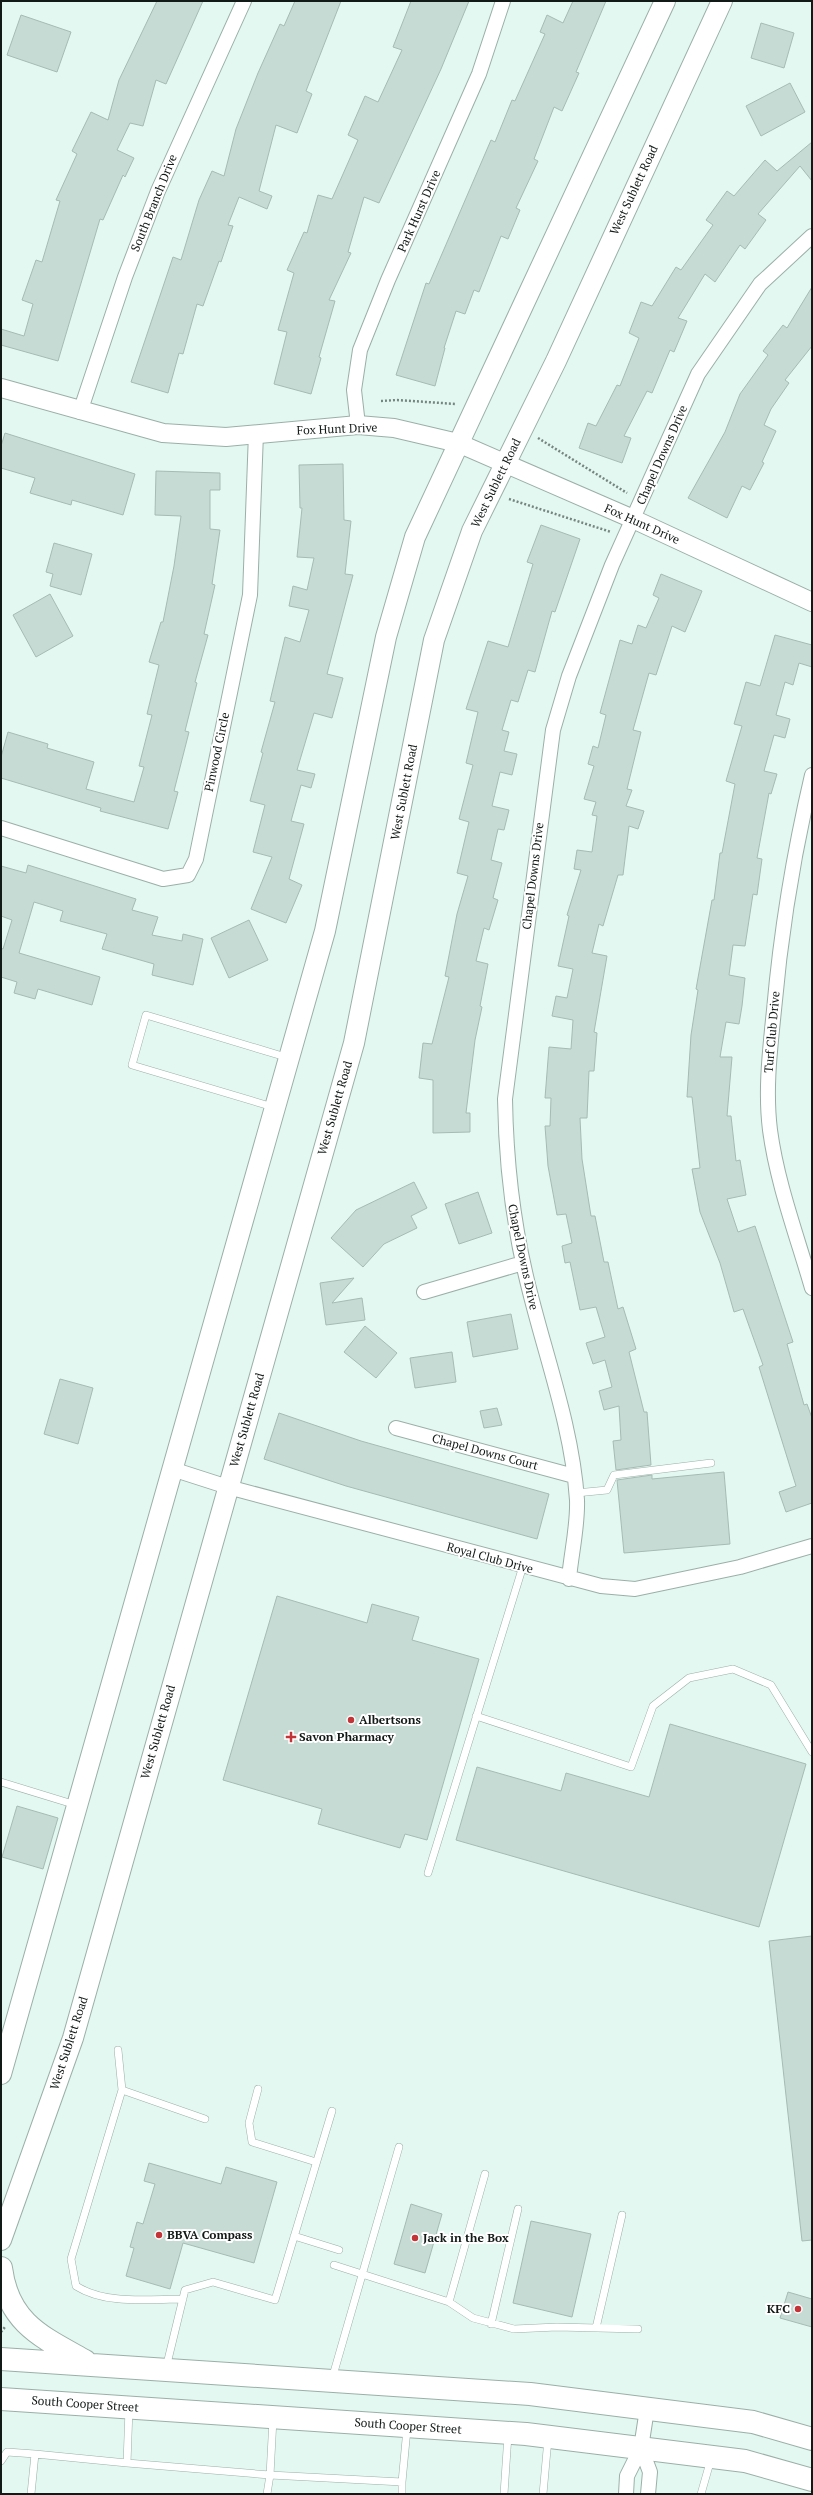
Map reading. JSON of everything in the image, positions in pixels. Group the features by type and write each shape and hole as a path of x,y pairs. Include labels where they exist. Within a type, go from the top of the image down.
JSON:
{"main road":[{"path":"1,2074 76,1805 325,931 386,637 415,537 665,1"},
{"name":"West Sublett Road","path":"1,2240 73,2038 354,1043 434,640 472,531 556,361 722,1"},
{"path":"1,2268 3,2286 16,2311 36,2334 91,2365"},
{"path":"1,2359 530,2394 753,2422 812,2439"},
{"name":"South Cooper Street","path":"7,2402 129,2407 508,2433 745,2461 812,2480"}],"street":[{"name":"South Branch Drive","path":"80,412 125,278 158,191 244,1"},
{"name":"Park Hurst Drive","path":"358,425 354,390 360,350 388,280 479,74 503,1"},
{"name":"Chapel Downs Drive","path":"569,1579 576,1493 574,1476 568,1440 523,1263 513,1216 505,1141 505,1099 542,802 553,730 568,676 612,565 698,374 760,284 812,236"},
{"name":"Fox Hunt Drive","path":"1,388 80,412 163,433 226,437 256,433 358,425 394,428 458,443 633,519 812,602"},
{"name":"Pinwood Circle","path":"1,828 163,879 188,876 196,859 250,595 256,433"},
{"name":"Turf Club Drive","path":"812,775 797,839 778,958 768,1070 770,1130 782,1185 812,1288"},
{"path":"424,1292 523,1263"},
{"name":"Chapel Downs Court","path":"396,1428 574,1476"},
{"name":"Royal Club Drive","path":"172,1469 228,1487 569,1579 601,1586 635,1589 740,1567 812,1546"},
{"path":"626,2494 627,2476 641,2448 647,2409"},
{"path":"641,2448 650,2472 648,2494"}],"lane":[{"path":"274,1107 132,1065 146,1015 289,1058"},
{"path":"576,1493 607,1490 614,1475 711,1463"},
{"path":"428,1873 523,1566"},
{"path":"476,1716 631,1767 653,1706 689,1678 733,1669 771,1685 812,1752"},
{"path":"1,1782 76,1805"},
{"path":"118,2050 122,2090 72,2259 76,2286 86,2293 107,2298 183,2299"},
{"path":"122,2090 205,2119"},
{"path":"258,2090 249,2123 252,2142 316,2162"},
{"path":"166,2370 185,2290 212,2282 275,2300 332,2111"},
{"path":"332,2380 399,2147"},
{"path":"449,2302 485,2174"},
{"path":"491,2324 518,2209"},
{"path":"596,2328 622,2215"},
{"path":"294,2236 339,2250"},
{"path":"334,2265 449,2302 473,2318 514,2329 638,2329"},
{"path":"127,2463 129,2407"},
{"path":"267,2494 270,2475 273,2417"},
{"path":"402,2494 408,2426"},
{"path":"504,2494 508,2433"},
{"path":"543,2494 548,2437"},
{"path":"1,2461 7,2452 270,2475 402,2482"},
{"path":"31,2494 35,2454"},
{"path":"701,2494 712,2457"}],"path":[{"path":"381,401 397,400 458,403"},
{"path":"538,437 629,495"},
{"path":"508,499 610,532"}],"building":[{"path":"157,1 203,1 166,84 156,80 143,126 130,123 117,150 134,158 125,177 123,175 103,220 100,219 58,361 1,345 1,329 24,336 33,304 22,300 36,260 42,262 60,201 56,200 77,154 72,151 91,112 108,120 119,80"},
{"path":"295,1 341,1 306,91 312,94 297,133 276,125 259,191 272,196 267,209 239,197 228,225 233,226 221,262 219,261 203,306 197,304 183,354 179,353 168,393 131,382 173,257 181,260 199,200 212,171 224,176 236,129 258,73 280,24 284,26"},
{"path":"411,1 469,1 441,69 379,203 364,197 348,252 351,253 329,300 335,301 319,357 321,358 311,394 274,384 287,332 278,330 294,273 287,270 304,232 307,233 318,195 332,199 358,140 348,135 365,96 378,102 402,50 393,47"},
{"path":"573,1 606,1 576,72 579,73 562,111 554,107 534,159 538,161 516,208 520,210 508,239 501,236 479,292 474,290 465,314 456,311 444,348 435,386 396,375 426,283 429,284 491,140 495,142 512,100 515,101 545,34 540,32 547,15 563,23"},
{"path":"21,15 71,32 57,72 7,55"},
{"path":"761,23 794,33 784,68 751,58"},
{"path":"790,83 805,112 761,136 746,106"},
{"path":"812,142 812,181 800,166 758,214 766,220 745,249 740,245 715,282 705,274 678,318 687,321 674,352 670,350 652,393 647,391 624,436 631,438 622,463 579,448 588,423 596,426 617,385 620,386 639,338 629,333 641,302 652,306 676,267 681,270 713,225 706,220 727,191 734,196 765,160 777,171"},
{"path":"812,287 812,346 785,380 789,383 771,409 764,425 776,431 762,462 764,463 750,490 742,486 727,518 688,498 725,432 740,394 768,355 763,351 783,325 787,328"},
{"path":"5,433 135,474 123,515 72,500 71,505 30,493 35,478 1,468 1,446"},
{"path":"343,464 344,520 351,521 345,574 353,575 327,674 343,678 332,718 314,713 297,770 315,774 311,788 301,785 291,821 304,824 289,879 302,885 286,923 251,909 272,857 253,852 265,805 250,801 263,753 261,752 275,702 270,701 285,637 300,642 309,610 289,606 293,586 307,590 314,558 297,557 302,508 300,508 299,465"},
{"path":"156,471 220,473 220,490 210,490 210,529 220,530 212,584 215,585 204,634 208,635 195,682 197,683 185,731 189,732 174,791 178,792 168,829 100,811 101,808 1,778 1,757 8,732 48,744 47,748 94,762 86,789 134,802 144,767 139,766 152,715 147,714 159,665 149,662 161,622 163,622 174,566 181,516 155,515"},
{"path":"541,525 580,539 555,612 552,611 535,672 528,670 518,702 511,700 502,730 509,732 504,751 517,754 512,775 500,772 492,806 509,810 504,830 498,829 491,860 502,863 493,898 498,900 489,930 484,928 476,961 488,964 480,1006 482,1007 475,1040 466,1113 470,1113 470,1132 433,1133 433,1080 419,1078 423,1043 432,1044 449,977 445,976 457,914 468,876 457,873 469,822 459,819 473,765 466,763 478,712 466,709 488,641 508,647 533,564 527,562"},
{"path":"54,543 92,554 81,595 50,586 53,574 46,572"},
{"path":"661,574 702,591 685,632 672,626 656,675 649,673 633,730 641,732 627,789 632,790 626,806 644,811 638,829 629,826 623,875 618,875 603,926 599,924 592,953 607,956 594,1032 597,1033 594,1071 589,1071 587,1118 580,1118 582,1159 591,1216 595,1216 604,1262 608,1262 618,1309 623,1307 636,1349 629,1352 644,1412 647,1412 651,1465 616,1470 613,1441 621,1440 619,1406 604,1410 599,1391 612,1387 605,1360 593,1364 586,1343 605,1337 596,1307 580,1310 570,1262 565,1263 562,1246 572,1243 566,1214 557,1215 548,1166 545,1126 550,1126 551,1098 545,1098 549,1047 571,1049 573,1020 552,1016 556,996 567,998 573,969 558,966 569,916 567,915 581,870 574,869 577,850 592,852 597,816 592,815 596,802 584,799 594,766 588,764 593,746 598,748 606,715 600,713 620,640 632,644 638,625 646,628 659,598 653,595"},
{"path":"50,594 73,636 36,657 13,615"},
{"path":"775,635 812,645 812,667 799,663 793,685 785,682 776,715 790,719 785,738 774,735 764,771 777,774 771,794 769,793 757,858 762,859 757,895 753,894 745,946 733,945 729,975 745,978 742,1006 739,1024 726,1022 720,1057 732,1057 727,1116 731,1116 736,1161 740,1160 746,1195 727,1199 738,1232 755,1226 793,1342 787,1344 804,1405 807,1404 812,1418 812,1503 786,1512 779,1492 796,1486 759,1367 763,1365 743,1309 734,1312 720,1263 700,1212 692,1169 700,1168 692,1097 687,1097 691,1035 698,990 696,989 712,900 714,900 720,853 722,853 735,784 726,781 742,726 734,724 746,682 760,686"},
{"path":"28,865 136,899 132,910 158,917 152,935 182,941 183,934 203,939 193,985 152,975 154,964 102,949 107,934 60,921 63,911 34,902 19,953 100,977 92,1005 38,989 35,999 14,993 17,982 1,977 1,948 3,949 12,920 1,916 1,866 26,873"},
{"path":"249,920 268,960 229,978 211,938"},
{"path":"414,1182 427,1208 411,1216 417,1228 384,1244 363,1267 331,1238 356,1210"},
{"path":"478,1192 492,1233 459,1244 445,1204"},
{"path":"354,1278 332,1303 362,1298 365,1320 326,1325 320,1283"},
{"path":"511,1314 518,1349 473,1357 467,1322"},
{"path":"365,1326 397,1353 376,1378 344,1352"},
{"path":"452,1352 456,1382 415,1388 410,1358"},
{"path":"60,1379 93,1388 78,1444 44,1434"},
{"path":"497,1408 502,1425 484,1428 480,1411"},
{"path":"279,1413 361,1441 549,1494 537,1539 346,1486 264,1459"},
{"path":"724,1472 730,1544 624,1553 617,1480 652,1475 652,1479"},
{"name":"Albertsons","path":"277,1596 367,1623 372,1604 419,1617 412,1640 479,1659 427,1840 405,1834 400,1848 318,1824 322,1809 223,1780"},
{"path":"670,1724 806,1764 759,1927 456,1840 477,1767 561,1791 566,1773 649,1797"},
{"path":"17,1806 58,1818 43,1869 2,1857"},
{"path":"812,1936 812,2240 802,2241 769,1941"},
{"path":"149,2163 221,2184 226,2167 277,2182 254,2263 183,2243 170,2289 126,2276 134,2248 130,2247 137,2222 143,2224 155,2184 144,2181"},
{"path":"411,2204 442,2214 425,2273 394,2264"},
{"path":"531,2221 591,2234 572,2317 513,2303"},
{"name":"KFC","path":"788,2292 812,2299 812,2327 780,2318"}],"place":[{"name":"Albertsons","path":"351,1720"},
{"name":"Savon Pharmacy","path":"291,1737"},
{"name":"BBVA Compass","path":"159,2235"},
{"name":"Jack in the Box","path":"415,2238"},
{"name":"KFC","path":"798,2309"}]}
